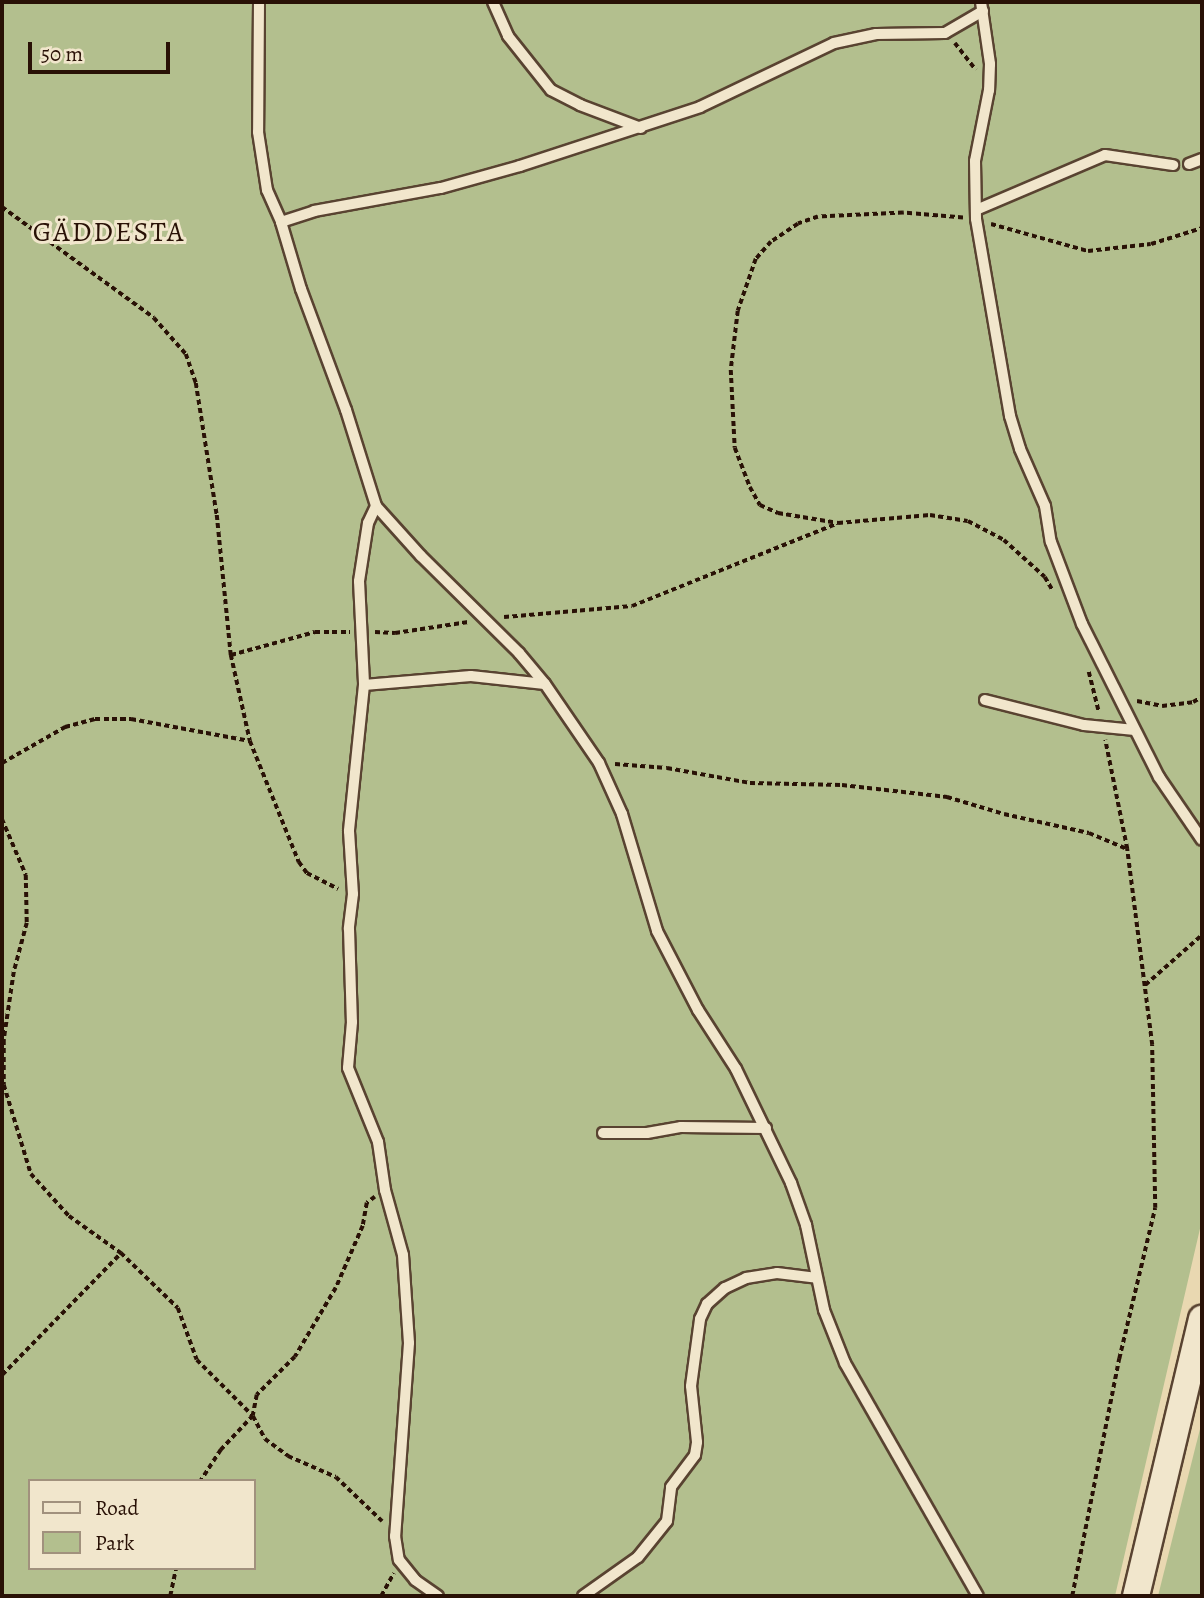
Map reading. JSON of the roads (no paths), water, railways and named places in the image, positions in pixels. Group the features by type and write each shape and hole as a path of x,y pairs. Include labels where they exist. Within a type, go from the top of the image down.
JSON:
{"street":[{"path":"1136,1596 1202,1319"}],"lane":[{"path":"259,2 258,132 267,190 281,222 301,289 346,410 376,506 545,684 599,763 622,814 657,931 687,990 736,1069 766,1128 806,1225 824,1311 845,1363 973,1593"},
{"path":"493,2 508,36 551,90 580,105 640,128"},
{"path":"281,222 314,211 441,188 640,128 700,107 834,43 876,33 945,33 982,7 990,64 989,90 975,161 976,210 1010,416 1045,506 1051,542 1063,581 1116,696 1159,777 1202,840"},
{"path":"976,210 1105,155 1173,165"},
{"path":"1189,164 1202,159"},
{"path":"376,506 368,523 359,580 363,685 349,831 353,894 349,929 352,1022 348,1068 378,1142 385,1190 403,1255 409,1343 394,1536 402,1564 415,1580 438,1596"},
{"path":"363,685 471,676 545,684"},
{"path":"985,700 1084,725 1135,730"},
{"path":"603,1133 647,1133 681,1127 766,1128"},
{"path":"583,1596 638,1557 667,1521 671,1487 695,1455 697,1443 691,1386 692,1365 699,1343 700,1319 707,1304 724,1289 746,1278 777,1273 815,1278"}],"district":[{"name":"GÄDDESTA","path":"109,232"}]}
